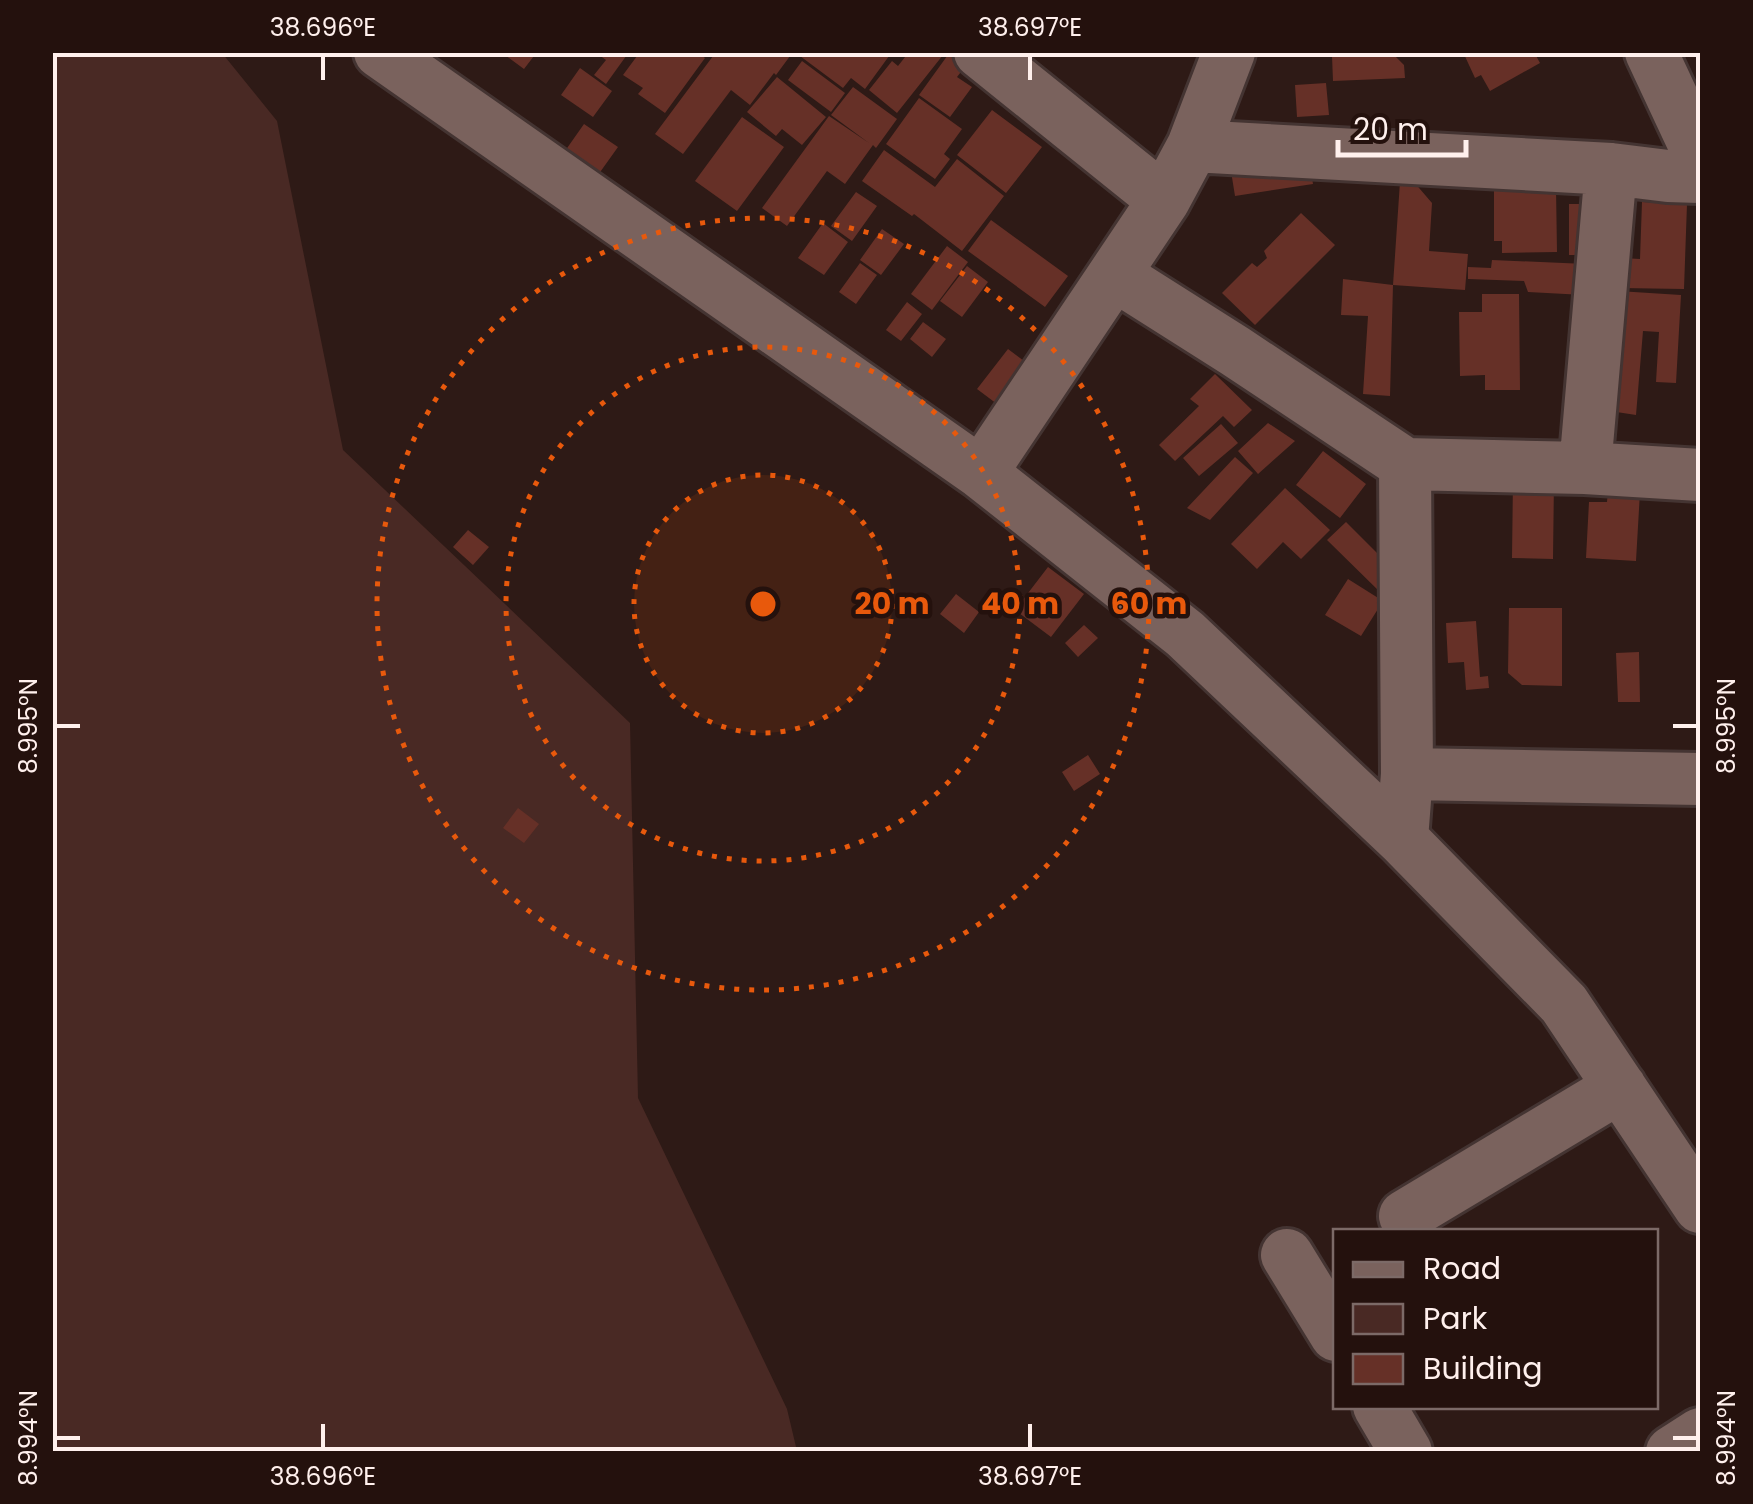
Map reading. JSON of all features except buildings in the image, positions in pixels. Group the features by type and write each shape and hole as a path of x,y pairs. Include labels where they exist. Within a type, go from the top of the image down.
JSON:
{"street":[{"path":"380,52 982,472 1185,634 1402,839 1564,1004 1700,1207"},
{"path":"980,52 1164,200"},
{"path":"982,472 1164,200 1193,146 1228,52"},
{"path":"1651,52 1700,157"},
{"path":"1193,146 1700,177"},
{"path":"1585,468 1610,169"},
{"path":"1115,276 1404,464 1700,474"},
{"path":"1402,839 1408,774 1404,464"},
{"path":"1408,774 1700,779"},
{"path":"1404,1216 1620,1087"},
{"path":"1287,1256 1333,1330"},
{"path":"1381,1409 1406,1452"},
{"path":"1672,1452 1700,1434"}],"green space":[{"path":"52,53 222,53 277,121 343,450 630,723 638,1098 787,1409 797,1451 53,1451"}]}
